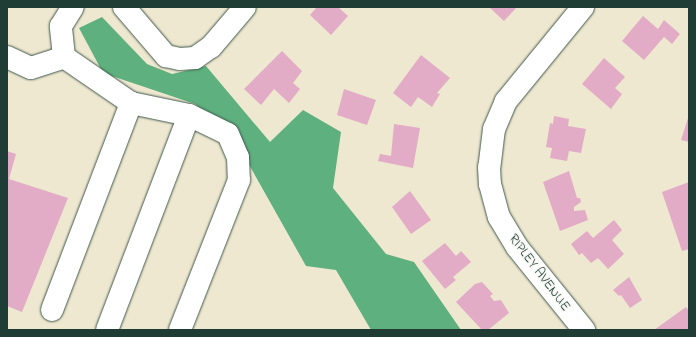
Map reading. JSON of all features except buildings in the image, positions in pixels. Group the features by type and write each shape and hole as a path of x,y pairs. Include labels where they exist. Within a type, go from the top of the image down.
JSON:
{"street":[{"path":"73,7 61,26 64,57 132,104 189,115 228,134 238,157 239,180 180,330"},
{"path":"124,7 166,56 180,59 195,58 210,47 245,7"},
{"name":"RIPLEY AVENUE","path":"583,7 506,101 494,129 489,167 490,184 499,217 513,241 584,330"},
{"path":"7,57 31,68 64,57"},
{"path":"52,310 132,104"},
{"path":"107,330 189,115"}],"green space":[{"path":"102,17 147,64 172,74 206,66 270,142 303,110 341,132 333,188 386,254 414,262 461,330 371,330 336,270 306,266 233,136 195,104 103,73 79,28"}]}
